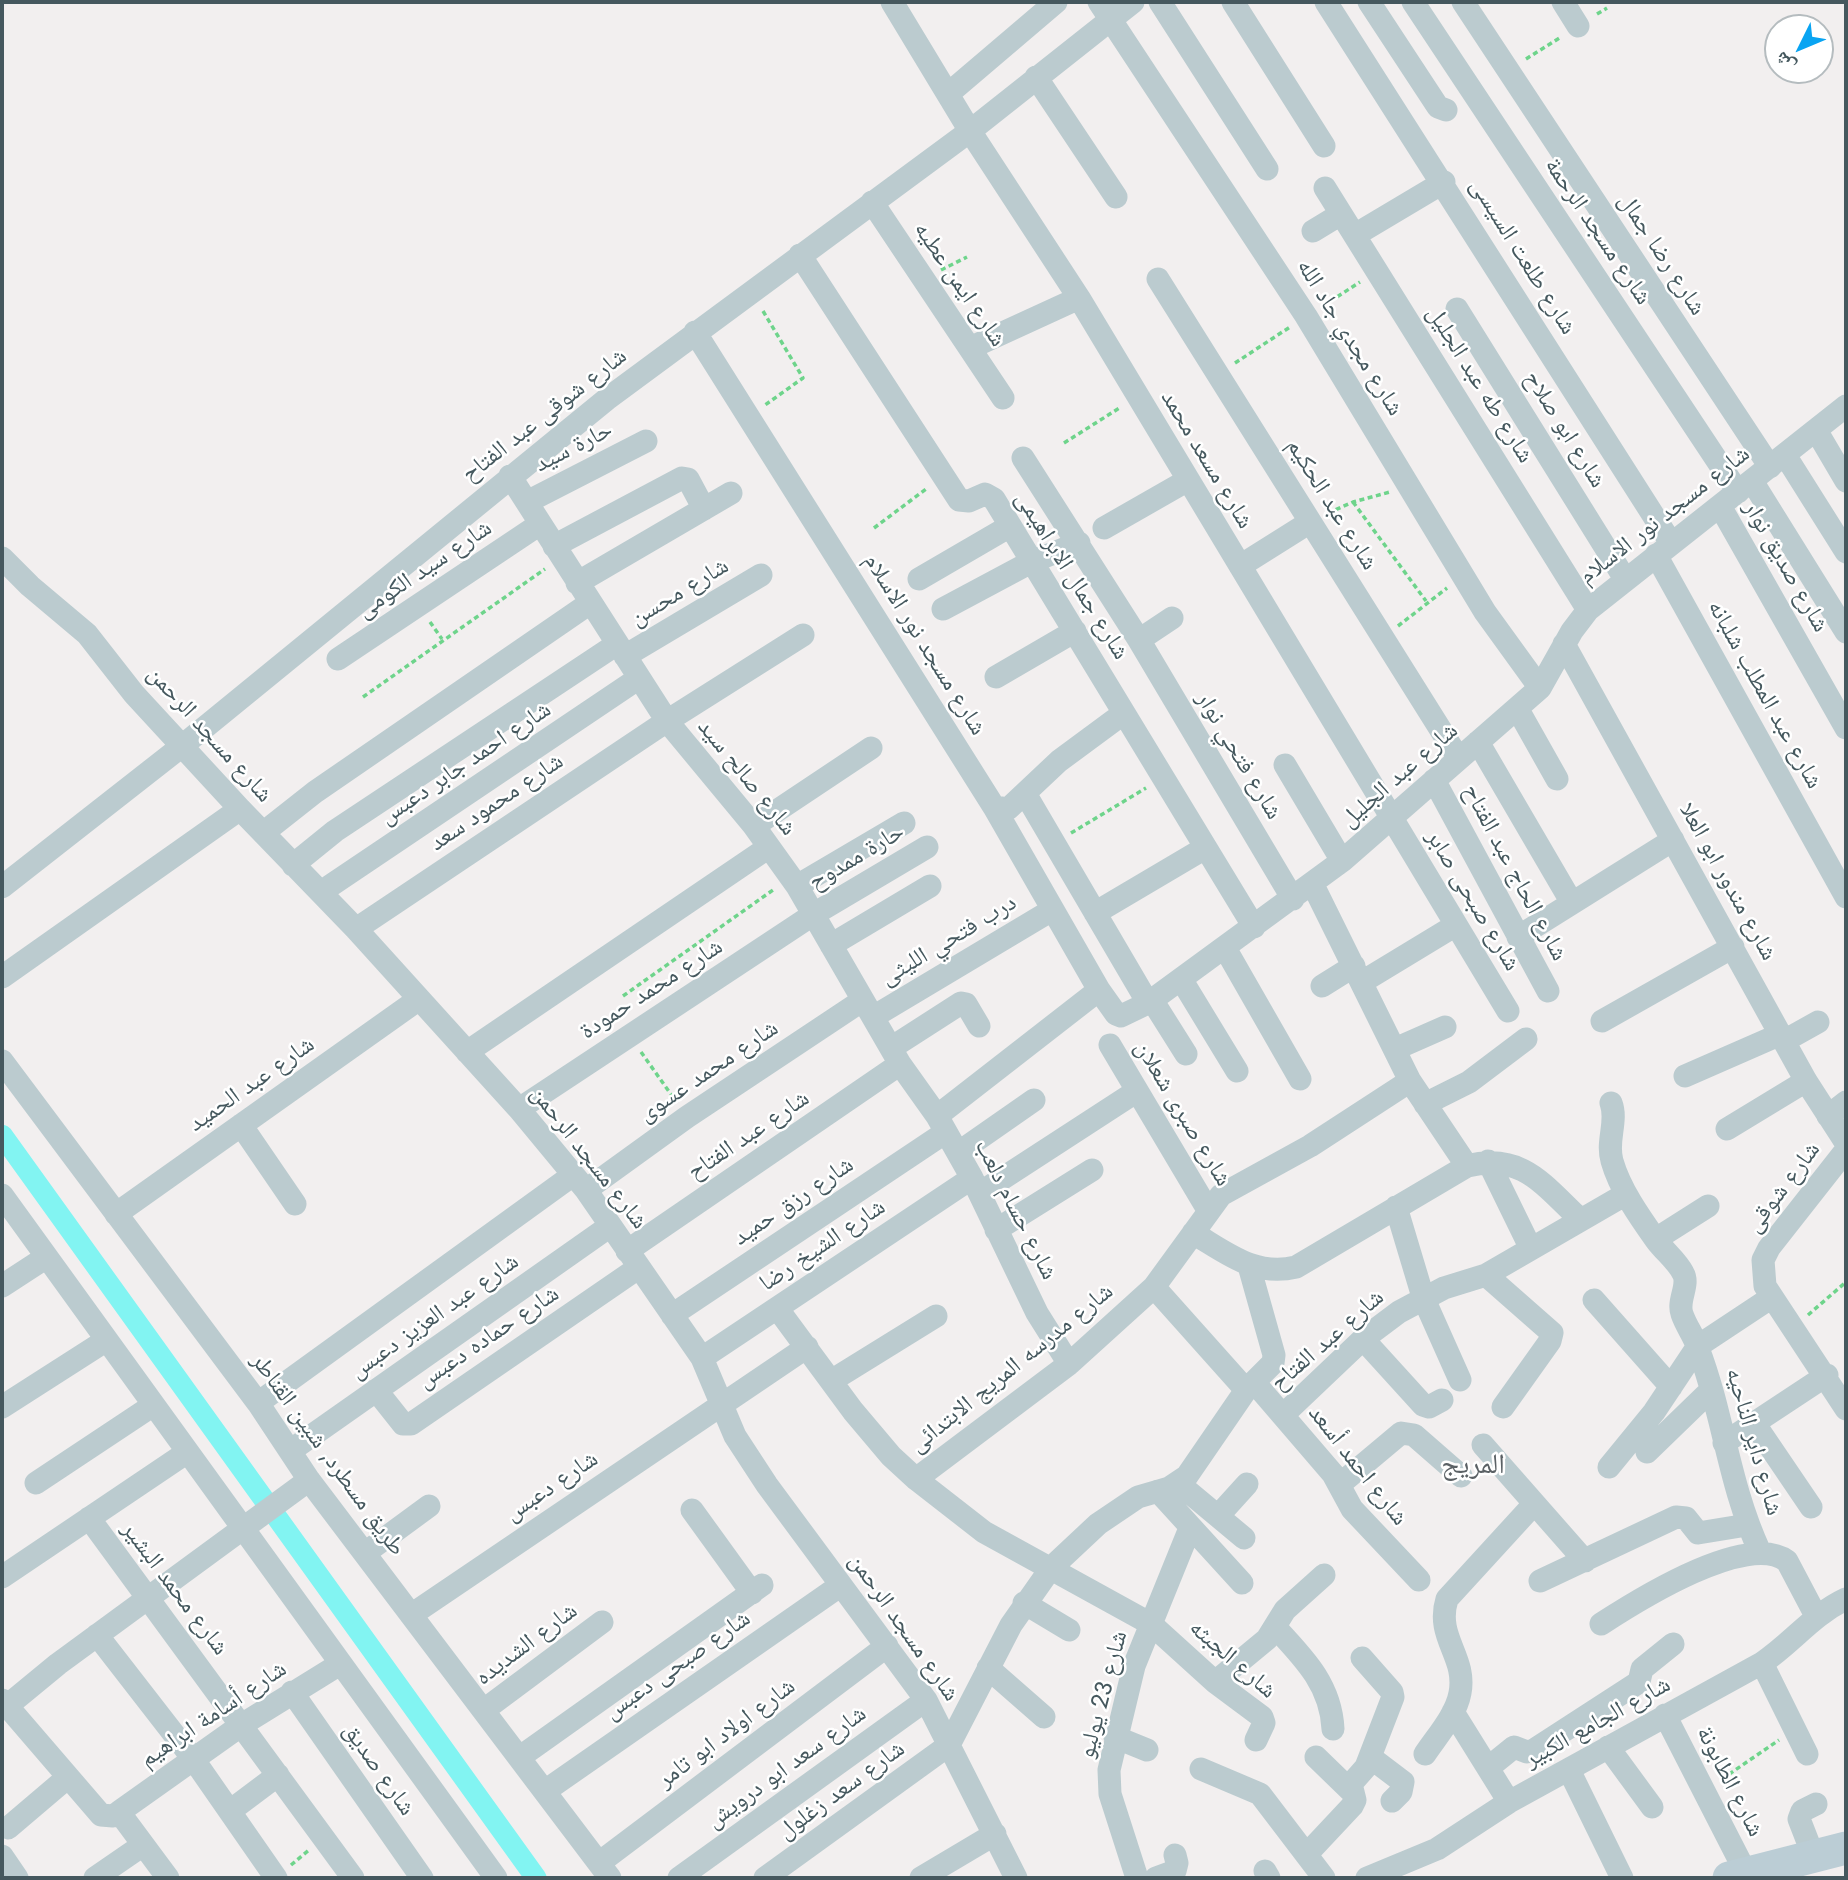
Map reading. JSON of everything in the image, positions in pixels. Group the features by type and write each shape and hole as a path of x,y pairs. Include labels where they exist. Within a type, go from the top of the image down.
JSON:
{"street":[{"name":"شارع مسعد محمد","path":"892,2 970,131 1079,298 1391,819"},
{"path":"948,94 1056,2"},
{"name":"شارع شوقى عبد الفتاح","path":"2,887 182,746 510,476 695,332 970,131 1036,78 1105,10 1133,2"},
{"path":"1160,2 1267,169"},
{"path":"1233,2 1324,146"},
{"path":"1333,11 1367,2 1438,107 1446,110"},
{"name":"شارع مسجد الرحمة","path":"1413,2 1753,480"},
{"name":"شارع رضا جمال","path":"1463,2 1508,71 1753,480"},
{"path":"1563,2 1578,26"},
{"name":"شارع مجدي جاد الله","path":"1105,10 1306,316 1485,611 1540,688"},
{"name":"شارع طلعت السيسى","path":"1333,11 1444,182 1664,549"},
{"path":"1036,78 1116,197"},
{"path":"1355,235 1444,182"},
{"name":"شارع طه عبد الجليل","path":"1325,188 1588,610"},
{"name":"شارع ايمن عطيه","path":"872,202 1003,398"},
{"path":"1313,231 1341,214"},
{"name":"شارع جمال الابراهيمى","path":"800,255 943,476 964,502 980,495 994,499 1254,928"},
{"name":"شارع عبد الحكيم","path":"1158,279 1459,759"},
{"path":"970,348 1079,298"},
{"name":"شارع ابو صلاح","path":"1457,309 1625,579"},
{"name":"شارع مسجد نور الاسلام","path":"695,332 994,807 1099,990 1116,1014 1121,1016 1150,1001"},
{"name":"شارع مسجد نور الاسلام","path":"1540,688 1564,644 1588,610 1846,406"},
{"path":"1816,430 1846,481"},
{"name":"حارة سيد","path":"527,502 646,441"},
{"name":"شارع فتحي نوار","path":"1023,458 1139,640 1293,899"},
{"name":"شارع صالح سيد","path":"510,476 667,721 754,826 794,882 896,1056 941,1124"},
{"path":"557,552 682,478 688,479 704,509"},
{"path":"1104,528 1188,480"},
{"path":"1753,480 1846,552"},
{"path":"1753,480 1846,632"},
{"name":"شارع صديق نوار","path":"1753,480 1846,728"},
{"path":"577,583 731,494"},
{"path":"1240,566 1310,522"},
{"name":"شارع سيد الكومى","path":"338,659 540,524"},
{"path":"919,579 1010,526"},
{"path":"943,609 1031,562 1079,544"},
{"name":"شارع عبد المطلب شلبانه","path":"1664,549 1846,897"},
{"name":"شارع مسجد الرحمن","path":"2,558 30,586 87,634 134,694 356,929 519,1109 580,1183 702,1357 735,1436 926,1700 1016,1878"},
{"name":"شارع محسن","path":"293,865 335,831 621,650 761,575"},
{"path":"263,833 315,792 590,603"},
{"path":"1139,640 1172,618"},
{"path":"996,677 1075,631"},
{"name":"شارع محمود سعد","path":"356,929 667,721 803,635"},
{"name":"شارع مندور ابو العلا","path":"1564,644 1806,1081 1837,1109 1846,1143"},
{"name":"شارع احمد جابر دعبس","path":"321,892 639,678"},
{"name":"شارع عبد الجليل","path":"1150,1001 1313,885 1540,688"},
{"path":"1517,708 1557,779"},
{"path":"994,807 1008,809 1026,795 1059,761 1124,713"},
{"path":"1478,742 1572,903"},
{"path":"754,826 871,748"},
{"path":"1285,765 1342,861"},
{"name":"شارع الحاج عبد الفتاح","path":"1434,780 1548,991"},
{"path":"1026,795 1095,912 1186,1054"},
{"path":"2,976 240,809"},
{"name":"شارع صبحى صابر","path":"1391,819 1508,1011"},
{"path":"794,882 904,823"},
{"path":"1518,937 1673,840"},
{"path":"467,1052 769,847"},
{"name":"حارة ممدوح","path":"814,914 927,847"},
{"path":"1095,912 1205,848"},
{"path":"1313,885 1410,1081 1425,1104 1478,1164 1531,1249"},
{"path":"831,945 930,886"},
{"name":"درب فتحي الليثى","path":"868,1009 1052,910"},
{"name":"شارع محمد حمودة","path":"519,1109 814,914"},
{"path":"1322,986 1358,974 1455,925"},
{"path":"1602,1021 1733,947"},
{"path":"1225,948 1300,1079"},
{"path":"1181,979 1237,1071"},
{"name":"شارع رزق حميد","path":"672,1315 941,1124 1099,990"},
{"name":"شارع عبد الحميد","path":"116,1214 419,999"},
{"name":"شارع عبد الفتاح","path":"633,1259 961,1003 966,1004 979,1026"},
{"name":"شارع محمد عسوى","path":"258,1403 580,1183 868,1009"},
{"path":"1685,1076 1818,1022"},
{"path":"1395,1049 1445,1027"},
{"path":"1425,1104 1469,1082 1526,1040"},
{"name":"شارع صبرى شعلان","path":"1110,1045 1208,1210"},
{"name":"طريق مسطرد, شبين القناطر","path":"2,1061 258,1403 309,1480 605,1871"},
{"name":"شارع مدرسه المريج الابتدائى","path":"916,1479 1069,1364 1154,1287 1208,1210 1239,1182 1310,1146 1410,1081"},
{"path":"1727,1129 1806,1081"},
{"name":"شارع الشيخ رضا","path":"702,1357 976,1185 1138,1091"},
{"path":"958,1153 1034,1100"},
{"name":"شارع داير الناحيه","path":"1611,1103 1614,1117 1609,1141 1610,1151 1626,1194 1656,1239 1684,1273 1680,1307 1698,1346 1747,1525 1759,1552"},
{"name":"شارع حسام دلعب","path":"941,1124 976,1185 1037,1312 1069,1364"},
{"path":"241,1125 295,1204"},
{"name":"شارع شوقى","path":"1772,1297 1762,1273 1769,1248 1846,1150"},
{"path":"1193,1233 1249,1266 1273,1271 1296,1268 1396,1207 1478,1164 1518,1166 1534,1174 1581,1220"},
{"path":"996,1230 1092,1170"},
{"name":"شارع عبد الفتاح","path":"1283,1415 1363,1339 1423,1297 1486,1275 1626,1194"},
{"path":"2,1198 186,1453 249,1525 340,1664 496,1878"},
{"path":"1656,1239 1708,1206"},
{"path":"1396,1207 1423,1297 1460,1380"},
{"name":"شارع عبد العزيز دعبس","path":"290,1451 610,1226"},
{"path":"2,1286 45,1258"},
{"name":"شارع حماده دعبس","path":"376,1390 403,1424 411,1423 633,1259"},
{"path":"949,1745 1024,1603 1051,1568 1098,1524 1138,1497 1168,1487 1193,1467 1250,1386 1273,1363 1274,1355 1249,1266"},
{"path":"1486,1275 1552,1333 1550,1341 1503,1407"},
{"name":"شارع احمد أسعد","path":"1154,1287 1250,1386 1283,1415 1339,1485 1352,1508 1419,1580"},
{"path":"1608,1468 1671,1387 1698,1346 1772,1297 1827,1375 1846,1409"},
{"path":"1594,1300 1671,1387"},
{"name":"شارع الجبثه","path":"777,1308 891,1456 916,1479 984,1532 1151,1624 1215,1682 1262,1717 1264,1723 1256,1740"},
{"path":"831,1381 936,1316"},
{"path":"1363,1339 1423,1405 1429,1408 1441,1400"},
{"path":"2,1407 105,1341"},
{"path":"723,1402 807,1347"},
{"path":"1724,1443 1827,1375"},
{"path":"1647,1452 1711,1390"},
{"name":"شارع دعبس","path":"411,1615 723,1402"},
{"path":"36,1483 152,1406"},
{"path":"1754,1423 1811,1507"},
{"path":"1339,1485 1401,1433 1414,1436 1461,1476"},
{"path":"1483,1445 1586,1561"},
{"path":"2,1577 186,1453"},
{"path":"168,1878 119,1812 113,1816 101,1815 4,1703 309,1480"},
{"path":"1218,1516 1247,1484"},
{"path":"1168,1487 1218,1516 1244,1538"},
{"path":"1168,1487 1190,1528 1242,1583"},
{"path":"1425,1754 1453,1712 1460,1695 1462,1677 1458,1659 1443,1629 1447,1599 1534,1504"},
{"path":"365,1553 429,1506"},
{"name":"شارع صبحى دعبس","path":"520,1757 757,1589 692,1510"},
{"path":"1540,1581 1682,1515 1698,1533 1747,1525"},
{"name":"شارع محمد البشير","path":"89,1518 243,1724 353,1878"},
{"name":"شارع 23 يوليو","path":"1137,1878 1110,1794 1109,1770 1134,1666 1190,1528"},
{"name":"شارع داير الناحيه","path":"1601,1625 1683,1576 1759,1552 1779,1555 1787,1561 1816,1616"},
{"path":"1215,1682 1267,1639 1278,1619 1324,1576"},
{"name":"شارع صبحى دعبس","path":"545,1791 841,1585"},
{"name":"شارع الجامع الكبير","path":"1367,1878 1437,1849 1509,1801 1762,1663 1816,1616 1846,1600"},
{"path":"1024,1603 1069,1630"},
{"name":"شارع الشديده","path":"484,1710 602,1622"},
{"path":"1275,1627 1306,1659 1322,1683 1332,1708 1333,1729"},
{"path":"97,1635 194,1759 276,1878"},
{"path":"1488,1768 1514,1747 1527,1752 1534,1750 1639,1682 1642,1669 1673,1644"},
{"name":"شارع اولاد ابو تامر","path":"605,1871 887,1646"},
{"path":"1350,1790 1351,1784 1370,1757 1393,1698 1392,1692 1362,1658"},
{"path":"1762,1663 1807,1754"},
{"name":"شارع أسامة ابراهيم","path":"119,1812 243,1724 340,1664"},
{"path":"988,1668 1044,1717"},
{"name":"شارع صديق","path":"292,1692 422,1878"},
{"name":"شارع سعد ابو درويش","path":"679,1878 926,1700"},
{"path":"1453,1712 1509,1801"},
{"name":"شارع الطابونة","path":"1665,1715 1704,1792 1738,1876"},
{"path":"1115,1737 1147,1750"},
{"name":"شارع سعد زغلول","path":"765,1878 949,1745"},
{"path":"1608,1747 1652,1807"},
{"path":"1307,1854 1355,1800 1350,1790 1316,1757"},
{"path":"1370,1757 1403,1782 1401,1792 1392,1801"},
{"path":"1201,1769 1260,1794 1324,1878"},
{"path":"1569,1770 1622,1878"},
{"path":"230,1811 278,1775"},
{"path":"8,1828 68,1777"},
{"path":"1813,1855 1799,1819 1802,1811 1815,1804"},
{"path":"921,1878 995,1834"},
{"path":"97,1878 143,1844"},
{"path":"1738,1876 1846,1847"},
{"path":"1156,1878 1175,1871 1175,1855"},
{"path":"2,1856 17,1878"}],"path":[{"path":"924,278 967,257"},
{"path":"1218,374 1377,271"},
{"path":"749,416 803,378 751,291"},
{"path":"1064,443 1138,396"},
{"path":"874,528 943,476"},
{"path":"1310,522 1353,502 1411,486"},
{"path":"1353,502 1426,601 1383,638"},
{"path":"363,697 557,552"},
{"path":"1055,843 1163,778"},
{"path":"623,996 794,882"},
{"path":"630,1036 687,1117"},
{"path":"1793,1327 1846,1282"},
{"path":"1704,1792 1795,1728"},
{"path":"276,1878 324,1838"}],"waterway":[{"path":"2,1135 536,1878"}],"district":[{"name":"المريج","path":"1473,1466"}]}
